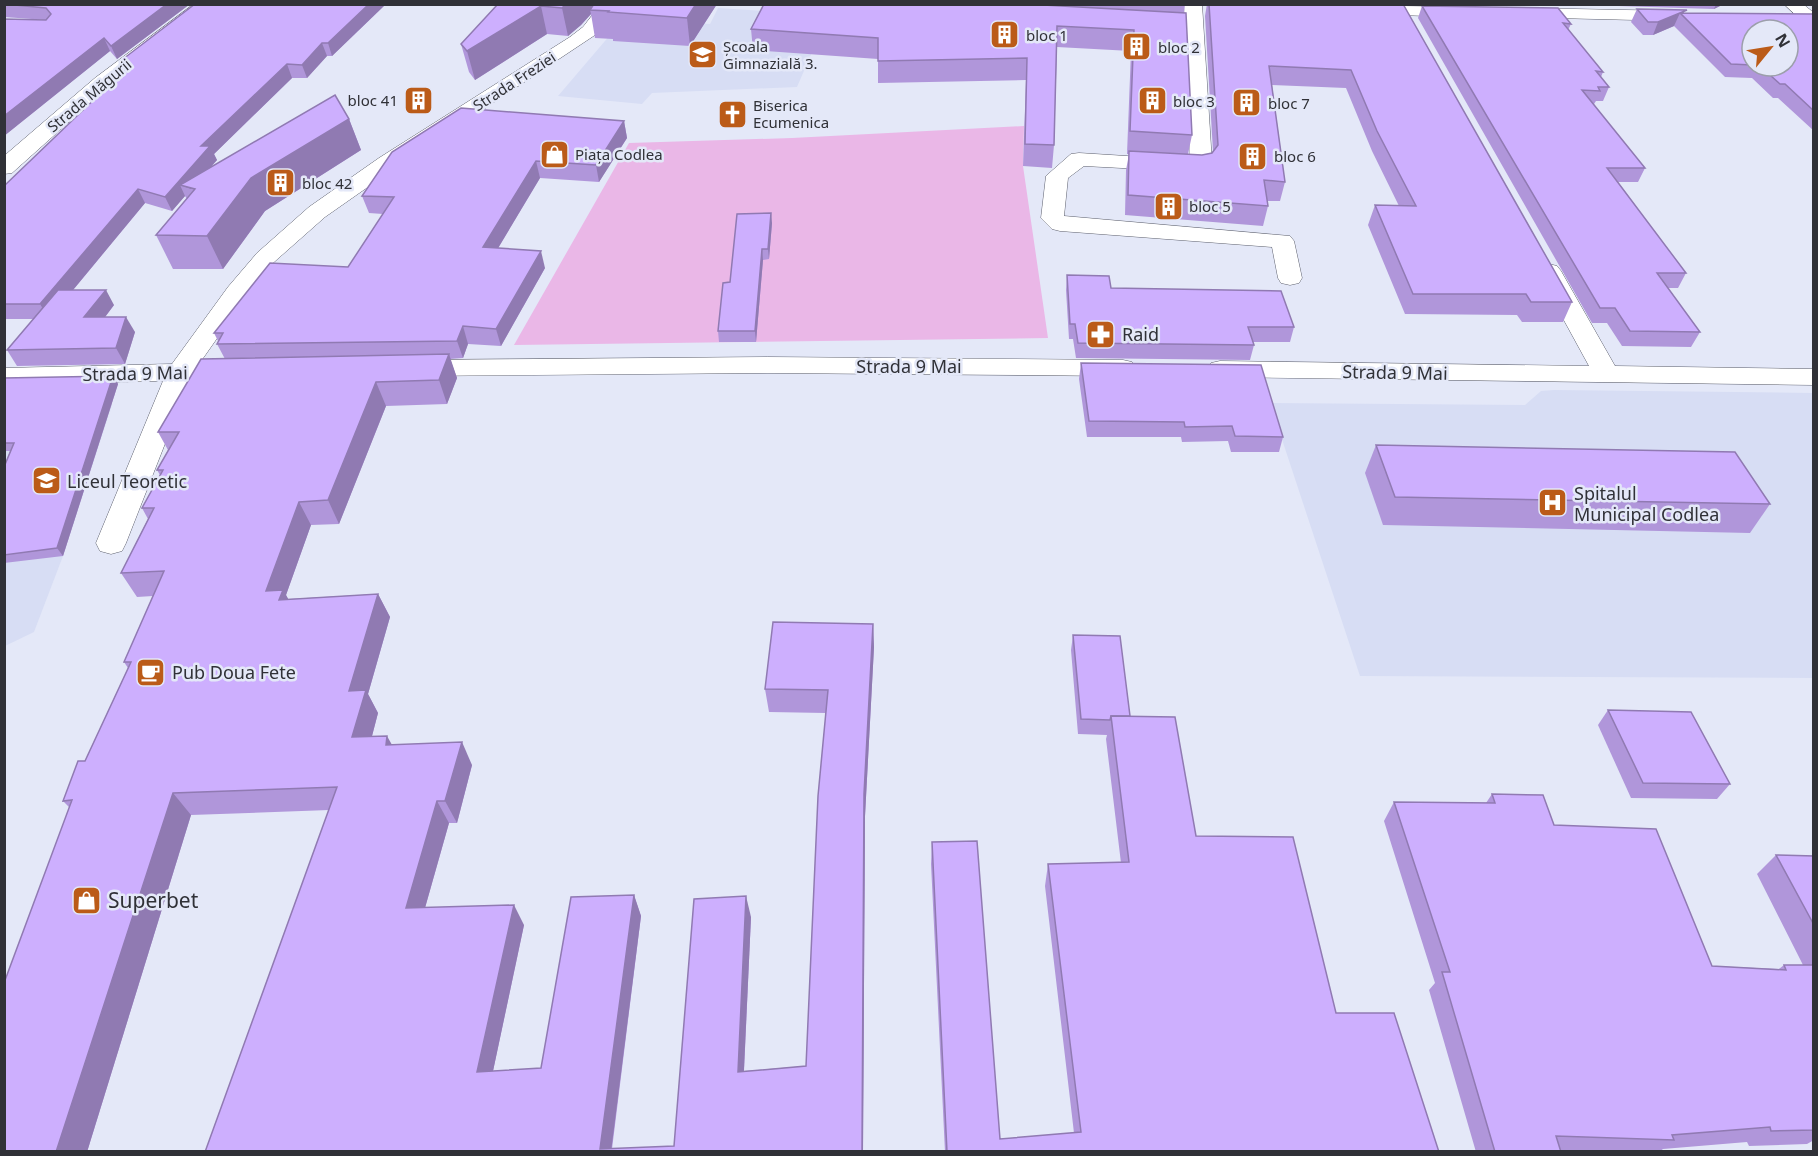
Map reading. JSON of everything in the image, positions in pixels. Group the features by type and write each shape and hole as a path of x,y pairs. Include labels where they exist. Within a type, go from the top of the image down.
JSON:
{"street":[{"name":"Strada Măgurii","path":"4,168 102,82 206,4"},
{"name":"Strada Freziei","path":"111,543 180,372 237,292 265,258 289,235 387,163 576,41 589,31 610,4"},
{"path":"1193,4 1186,27 1201,163 1198,166 1191,166 1079,159 1057,176 1052,218 1060,224 1282,241 1290,278"},
{"path":"1400,8 1484,12"},
{"path":"1400,8 1414,31"},
{"path":"1789,11 1811,20"},
{"path":"1507,13 1694,17"},
{"path":"1537,250 1607,375"},
{"name":"Strada 9 Mai","path":"387,368 746,365 1148,368"},
{"name":"Strada 9 Mai","path":"1194,369 1814,377"},
{"name":"Strada 9 Mai","path":"4,376 257,371"}],"shaded area":[{"name":"Școala Gimnazială 3.","path":"634,7 662,21 710,24 718,8 828,15 797,87 652,93 642,104 558,96"},
{"path":"1024,126 1023,166 1048,338 514,345 629,143 792,138"},
{"path":"1541,391 1813,393 1813,678 1360,676 1270,403 1525,405"},
{"name":"Liceul Teoretic","path":"112,405 63,556 34,632 5,646 4,406"}],"building":[{"path":"4,4 167,4 111,46 104,38 4,116 4,19 46,20 51,14 46,8"},
{"path":"195,4 369,4 328,43 322,43 302,65 287,64 201,146 210,146 165,197 138,189 40,304 4,304 4,186 129,66 123,59"},
{"path":"498,4 566,4 562,8 541,6 467,51 461,44"},
{"path":"594,4 696,4 687,18 590,10"},
{"path":"764,4 1025,4 1186,13 1192,135 1130,131 1134,30 1057,26 1054,145 1025,144 1027,58 878,61 878,38 751,29"},
{"path":"1209,4 1403,4 1572,302 1531,302 1526,294 1413,294 1375,205 1416,206 1377,131 1351,70 1269,66 1285,182 1264,180 1268,206 1128,195 1129,151 1202,155 1212,153 1218,145"},
{"path":"1422,6 1558,8 1571,24 1563,23 1603,72 1596,71 1609,87 1598,87 1600,91 1582,90 1645,168 1607,168 1686,273 1657,273 1700,332 1630,331 1615,308 1600,308"},
{"path":"1637,9 1687,10 1658,22 1648,22"},
{"path":"1680,13 1814,14 1814,111 1785,84 1780,84 1773,78 1800,78 1800,18 1740,18 1740,64 1731,64"},
{"path":"335,95 349,119 251,178 207,236 156,235 195,189 180,185"},
{"path":"461,108 624,121 596,165 536,161 483,247 541,251 496,329 463,326 457,341 217,344 223,333 214,333 270,263 348,267 394,197 362,196 392,152"},
{"path":"771,213 768,249 762,249 755,331 718,331 723,283 730,282 737,214"},
{"path":"1067,275 1109,276 1111,288 1281,291 1294,327 1248,327 1254,345 1078,343 1075,324 1070,324"},
{"path":"58,290 106,290 84,317 126,317 116,348 7,350"},
{"path":"449,354 439,380 376,382 328,500 299,502 266,591 283,590 279,600 378,594 349,691 366,690 352,737 387,736 386,745 462,742 445,801 437,801 406,908 514,905 477,1072 541,1068 571,897 634,895 600,1149 674,1146 694,899 746,896 738,1072 806,1066 818,796 828,690 765,689 773,622 873,624 864,794 862,1152 205,1152 337,787 173,793 56,1152 4,1152 4,983 72,800 63,801 78,761 85,761 131,662 124,662 164,571 121,573 154,508 142,508 163,470 157,470 179,432 158,432 201,359"},
{"path":"1081,363 1261,365 1283,437 1235,436 1232,426 1185,427 1184,422 1089,421"},
{"name":"Liceul Teoretic","path":"113,376 57,548 4,555 4,467 14,443 4,443 4,378"},
{"path":"1376,445 1735,452 1770,504 1395,497"},
{"path":"1073,635 1120,636 1130,716 1111,716 1110,720 1081,719"},
{"path":"1608,710 1691,712 1730,784 1643,783"},
{"path":"1111,716 1175,717 1196,836 1293,837 1336,1013 1394,1013 1439,1152 947,1152 932,842 977,841 1000,1139 1081,1132 1048,864 1129,862"},
{"path":"1492,794 1543,795 1554,825 1656,829 1712,966 1786,970 1784,965 1814,965 1814,1130 1771,1131 1770,1127 1672,1135 1674,1140 1556,1136 1561,1152 1495,1152 1442,972 1450,972 1394,802 1495,803"},
{"path":"1776,855 1814,856 1814,925"}],"place":[{"name":"bloc 1","path":"1005,35"},
{"name":"bloc 2","path":"1137,47"},
{"name":"Școala Gimnazială 3.","path":"702,55"},
{"name":"bloc 41","path":"419,100"},
{"name":"bloc 3","path":"1152,101"},
{"name":"bloc 7","path":"1247,103"},
{"name":"Biserica Ecumenica","path":"732,114"},
{"name":"Piața Codlea","path":"554,154"},
{"name":"bloc 6","path":"1253,156"},
{"name":"bloc 42","path":"281,183"},
{"name":"bloc 5","path":"1168,206"},
{"name":"Raid","path":"1101,334"},
{"name":"Liceul Teoretic","path":"46,481"},
{"name":"Spitalul Municipal Codlea","path":"1553,503"},
{"name":"Pub Doua Fete","path":"151,672"},
{"name":"Superbet","path":"87,900"}]}
